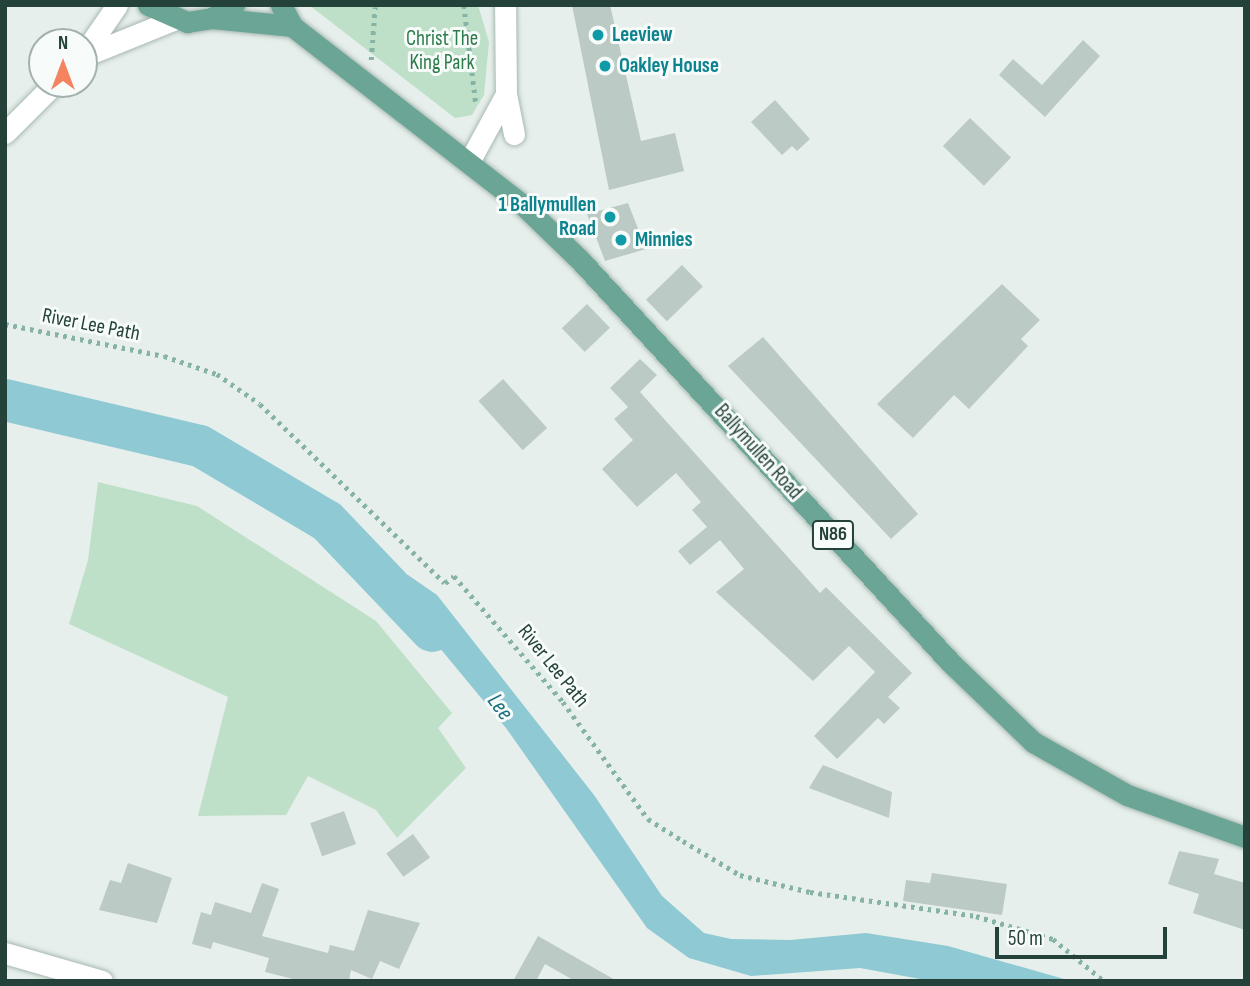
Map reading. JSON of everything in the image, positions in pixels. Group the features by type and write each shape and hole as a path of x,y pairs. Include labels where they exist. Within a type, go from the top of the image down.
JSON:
{"main road":[{"path":"148,5 173,20 212,18 292,26"},
{"path":"212,18 234,5"},
{"name":"N86","path":"281,5 292,26"},
{"name":"Ballymullen Road","path":"292,26 469,163 580,260 950,662 1033,743 1127,795 1245,837"}],"street":[{"path":"98,33 117,5"},
{"path":"505,5 506,94 514,134"},
{"path":"98,49 173,20"},
{"path":"469,163 506,94"},
{"path":"5,133 40,98"},
{"path":"5,953 102,981"}],"path":[{"path":"368,5 376,6 369,86"},
{"path":"464,5 477,116"},
{"name":"River Lee Path","path":"5,324 164,356 217,374 260,404 445,583 454,576 564,702 648,819 683,841 740,875 810,892 976,916 1053,939 1104,981"}],"green space":[{"name":"Christ The King Park","path":"309,5 478,5 489,42 484,95 472,115 455,118"},
{"path":"98,482 197,506 376,621 452,713 438,728 466,768 397,838 376,810 308,776 286,815 198,816 228,697 69,624 88,560"}],"water":[{"path":"408,575 437,595 594,795 662,896 704,933 731,939 790,940 866,933 948,946 1071,981 931,981 860,968 751,976 689,958 647,928 506,728 439,647 385,595"}],"building":[{"path":"572,5 610,5 641,141 675,133 684,171 609,190"},
{"path":"1083,40 1100,56 1045,117 999,75 1013,59 1042,85"},
{"path":"775,100 810,139 797,151 792,146 782,155 751,122"},
{"path":"970,118 1011,158 984,186 943,146"},
{"name":"Minnies","path":"628,203 646,249 605,261 587,214"},
{"path":"682,265 703,287 667,321 646,300"},
{"path":"1002,284 1040,320 1021,339 1028,346 969,409 954,395 913,438 877,404"},
{"path":"587,304 610,328 585,352 562,328"},
{"path":"763,337 918,514 891,539 728,366"},
{"path":"640,359 657,375 640,392 820,593 826,587 912,673 888,697 900,708 884,724 878,718 837,759 814,736 875,672 849,646 813,681 716,592 744,569 720,540 690,565 678,551 707,527 692,510 701,502 676,473 637,507 602,469 633,440 614,419 628,407 610,388"},
{"path":"503,379 547,428 523,450 478,401"},
{"path":"823,765 892,792 889,818 809,788"},
{"path":"344,811 356,844 322,856 310,823"},
{"path":"413,834 430,857 403,877 386,853"},
{"path":"1179,851 1219,859 1214,874 1245,883 1245,930 1193,913 1199,894 1168,884"},
{"path":"128,863 172,878 157,923 99,910 110,880 121,883"},
{"path":"932,873 1007,884 1002,915 903,901 906,880 930,883"},
{"path":"262,883 279,889 262,936 328,953 330,945 354,951 368,910 420,923 399,969 380,961 372,979 351,970 349,981 301,981 265,972 269,958 213,942 211,949 192,944 201,912 211,915 215,902 251,913"},
{"path":"538,936 617,981 575,981 545,964 536,981 513,981"}],"waterway":[{"name":"Lee","path":"5,400 200,446 327,521 432,631"}],"place":[{"name":"Leeview","path":"598,35"},
{"name":"Oakley House","path":"605,66"},
{"name":"1 Ballymullen Road","path":"610,217"},
{"name":"Minnies","path":"621,240"}]}
